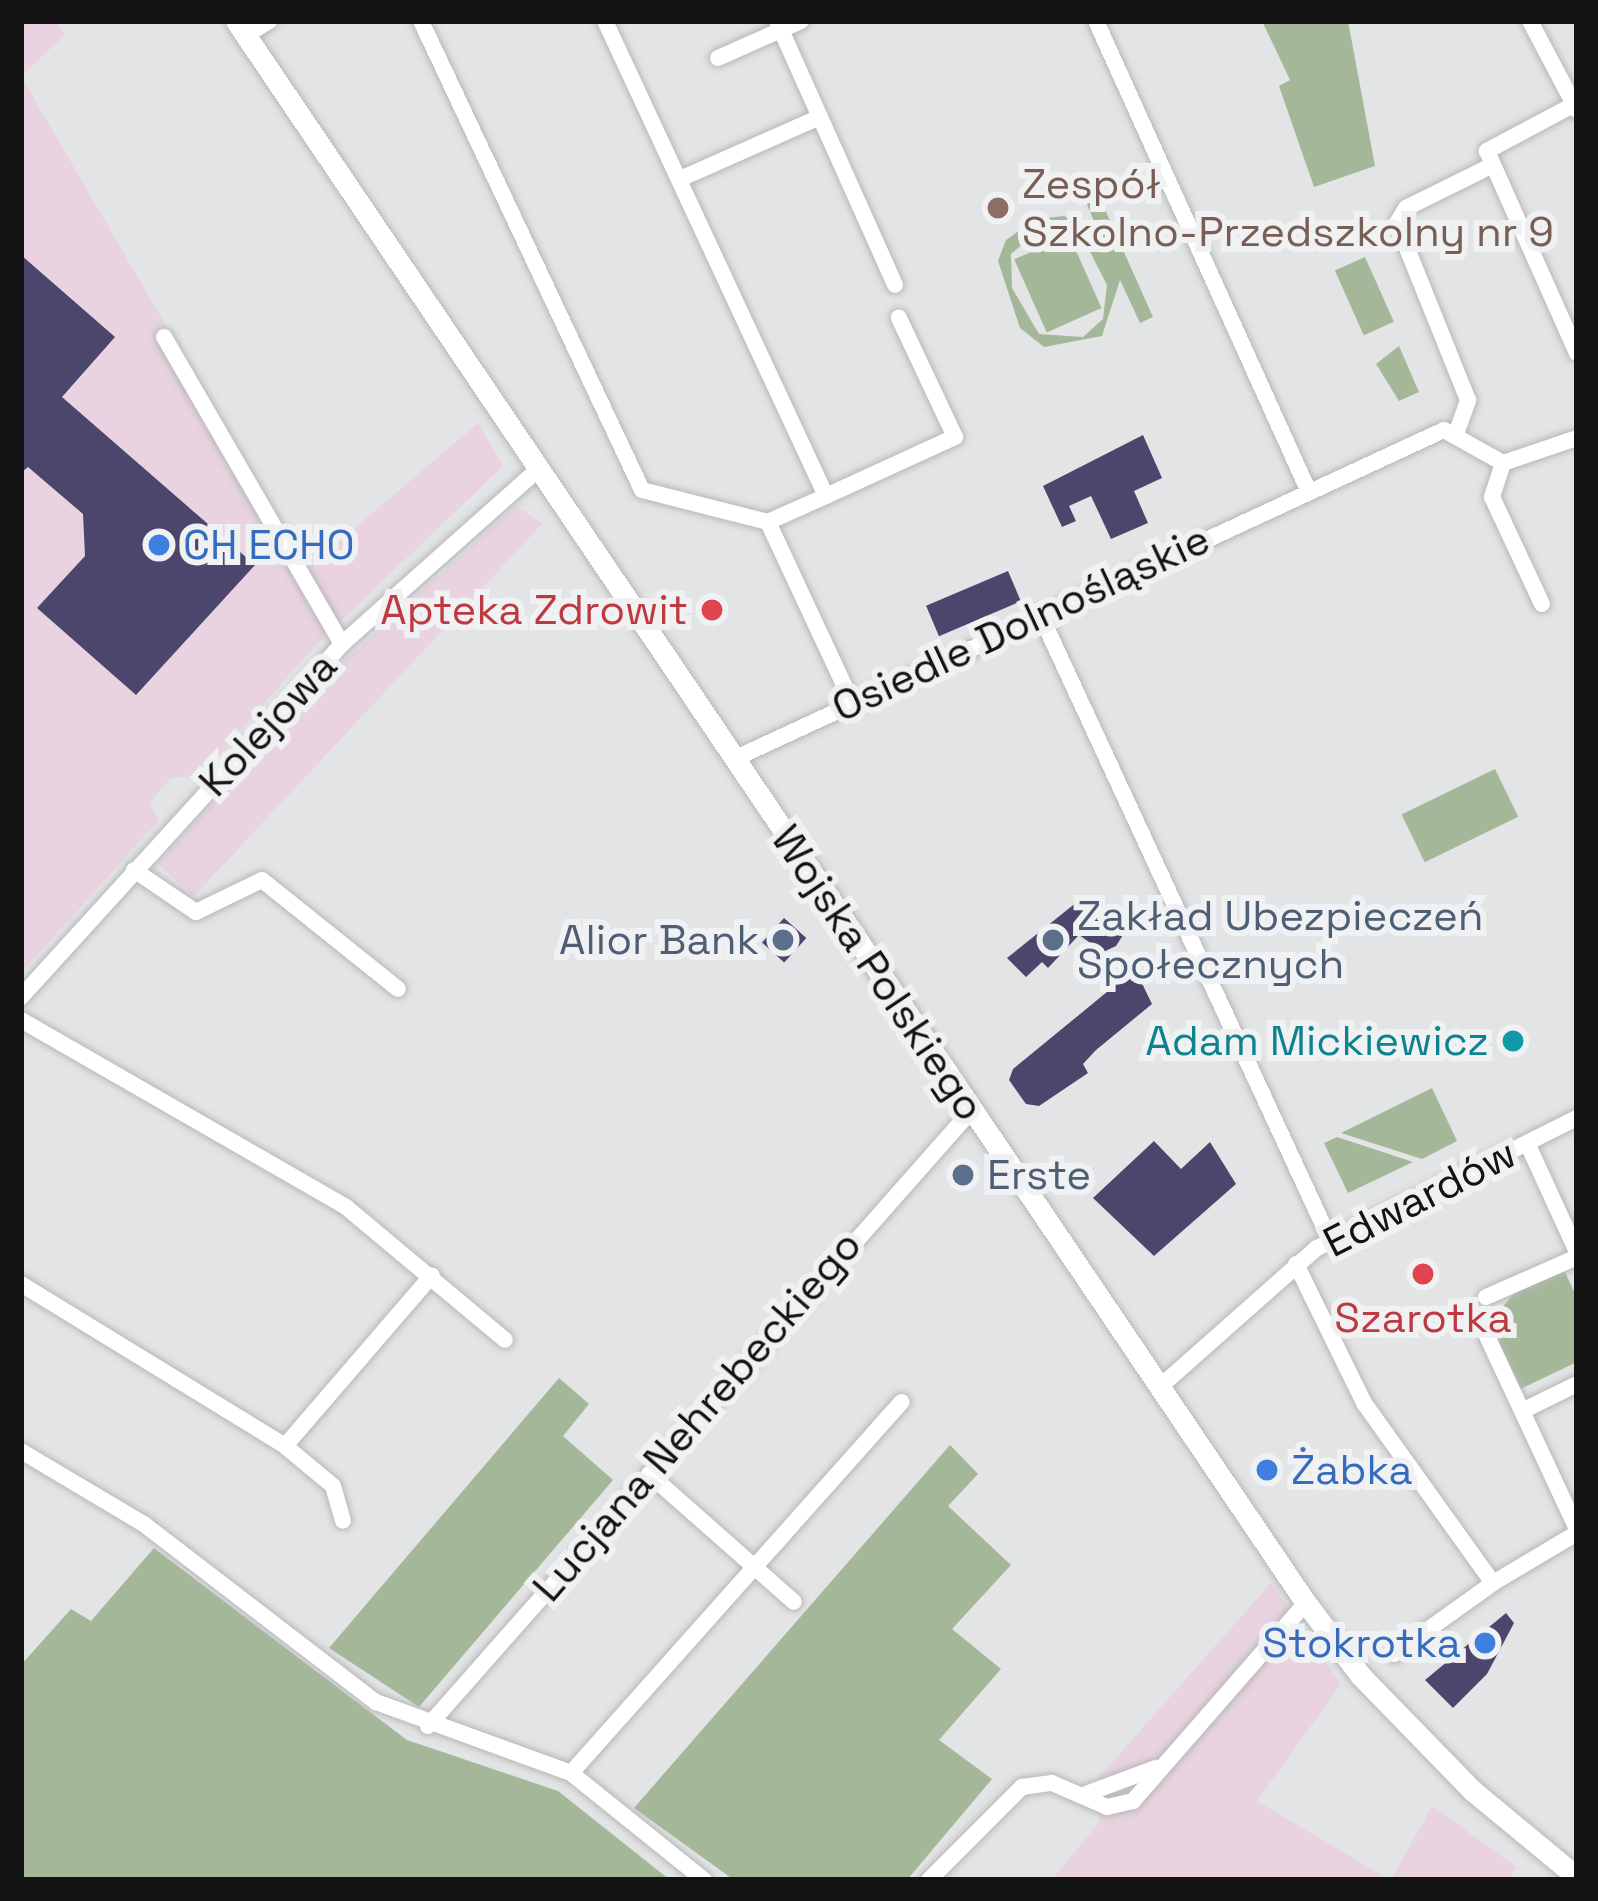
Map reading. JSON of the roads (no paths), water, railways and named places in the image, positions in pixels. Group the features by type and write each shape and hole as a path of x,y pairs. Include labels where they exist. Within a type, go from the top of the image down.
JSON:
{"street":[{"path":"241,28 268,21"},
{"path":"422,21 642,490 768,522 955,437 898,318"},
{"path":"605,21 826,496"},
{"path":"718,58 779,25 801,21"},
{"path":"1096,21 1309,492"},
{"path":"1530,21 1575,108 1498,142 1487,152 1489,167 1577,353"},
{"path":"779,25 895,285"},
{"name":"Wojska Polskiego","path":"241,28 536,471 736,758 1306,1603 1457,1775 1577,1876"},
{"path":"680,179 820,117"},
{"path":"1489,167 1406,208 1397,223 1468,400 1457,431 1503,463"},
{"path":"164,337 342,644"},
{"name":"Osiedle Dolnośląskie","path":"736,758 1040,614 1309,492 1457,431"},
{"path":"1503,463 1577,438"},
{"path":"1503,463 1492,497 1542,604"},
{"name":"Kolejowa","path":"21,998 342,644 536,471"},
{"path":"768,522 851,700"},
{"path":"1040,614 1330,1240"},
{"path":"134,870 196,912 262,880 398,989"},
{"path":"21,1020 346,1208 505,1340"},
{"name":"Lucjana Nehrebeckiego","path":"428,1726 971,1111"},
{"name":"Edwardów","path":"1162,1385 1296,1264 1330,1240 1577,1118"},
{"path":"1486,1297 1577,1255 1528,1145"},
{"path":"1296,1264 1364,1403 1492,1583"},
{"path":"285,1446 432,1275"},
{"path":"21,1284 285,1446 333,1486 344,1521"},
{"path":"1394,1654 1492,1583 1577,1531 1486,1334"},
{"path":"1522,1411 1577,1384"},
{"path":"571,1773 902,1402"},
{"path":"21,1451 145,1525 366,1695 428,1726 571,1773 704,1880"},
{"path":"649,1474 794,1602"},
{"path":"928,1880 1012,1792 1052,1783 1085,1794 1162,1765 1306,1603"}],"place":[{"name":"Zespół Szkolno-Przedszkolny nr 9","path":"998,208"},
{"name":"CH ECHO","path":"159,545"},
{"name":"Apteka Zdrowit","path":"712,610"},
{"name":"Alior Bank","path":"783,940"},
{"name":"Zakład Ubezpieczeń Społecznych","path":"1053,940"},
{"name":"Adam Mickiewicz","path":"1513,1041"},
{"name":"Erste","path":"963,1175"},
{"name":"Szarotka","path":"1423,1274"},
{"name":"Żabka","path":"1267,1470"},
{"name":"Stokrotka","path":"1485,1643"}]}
